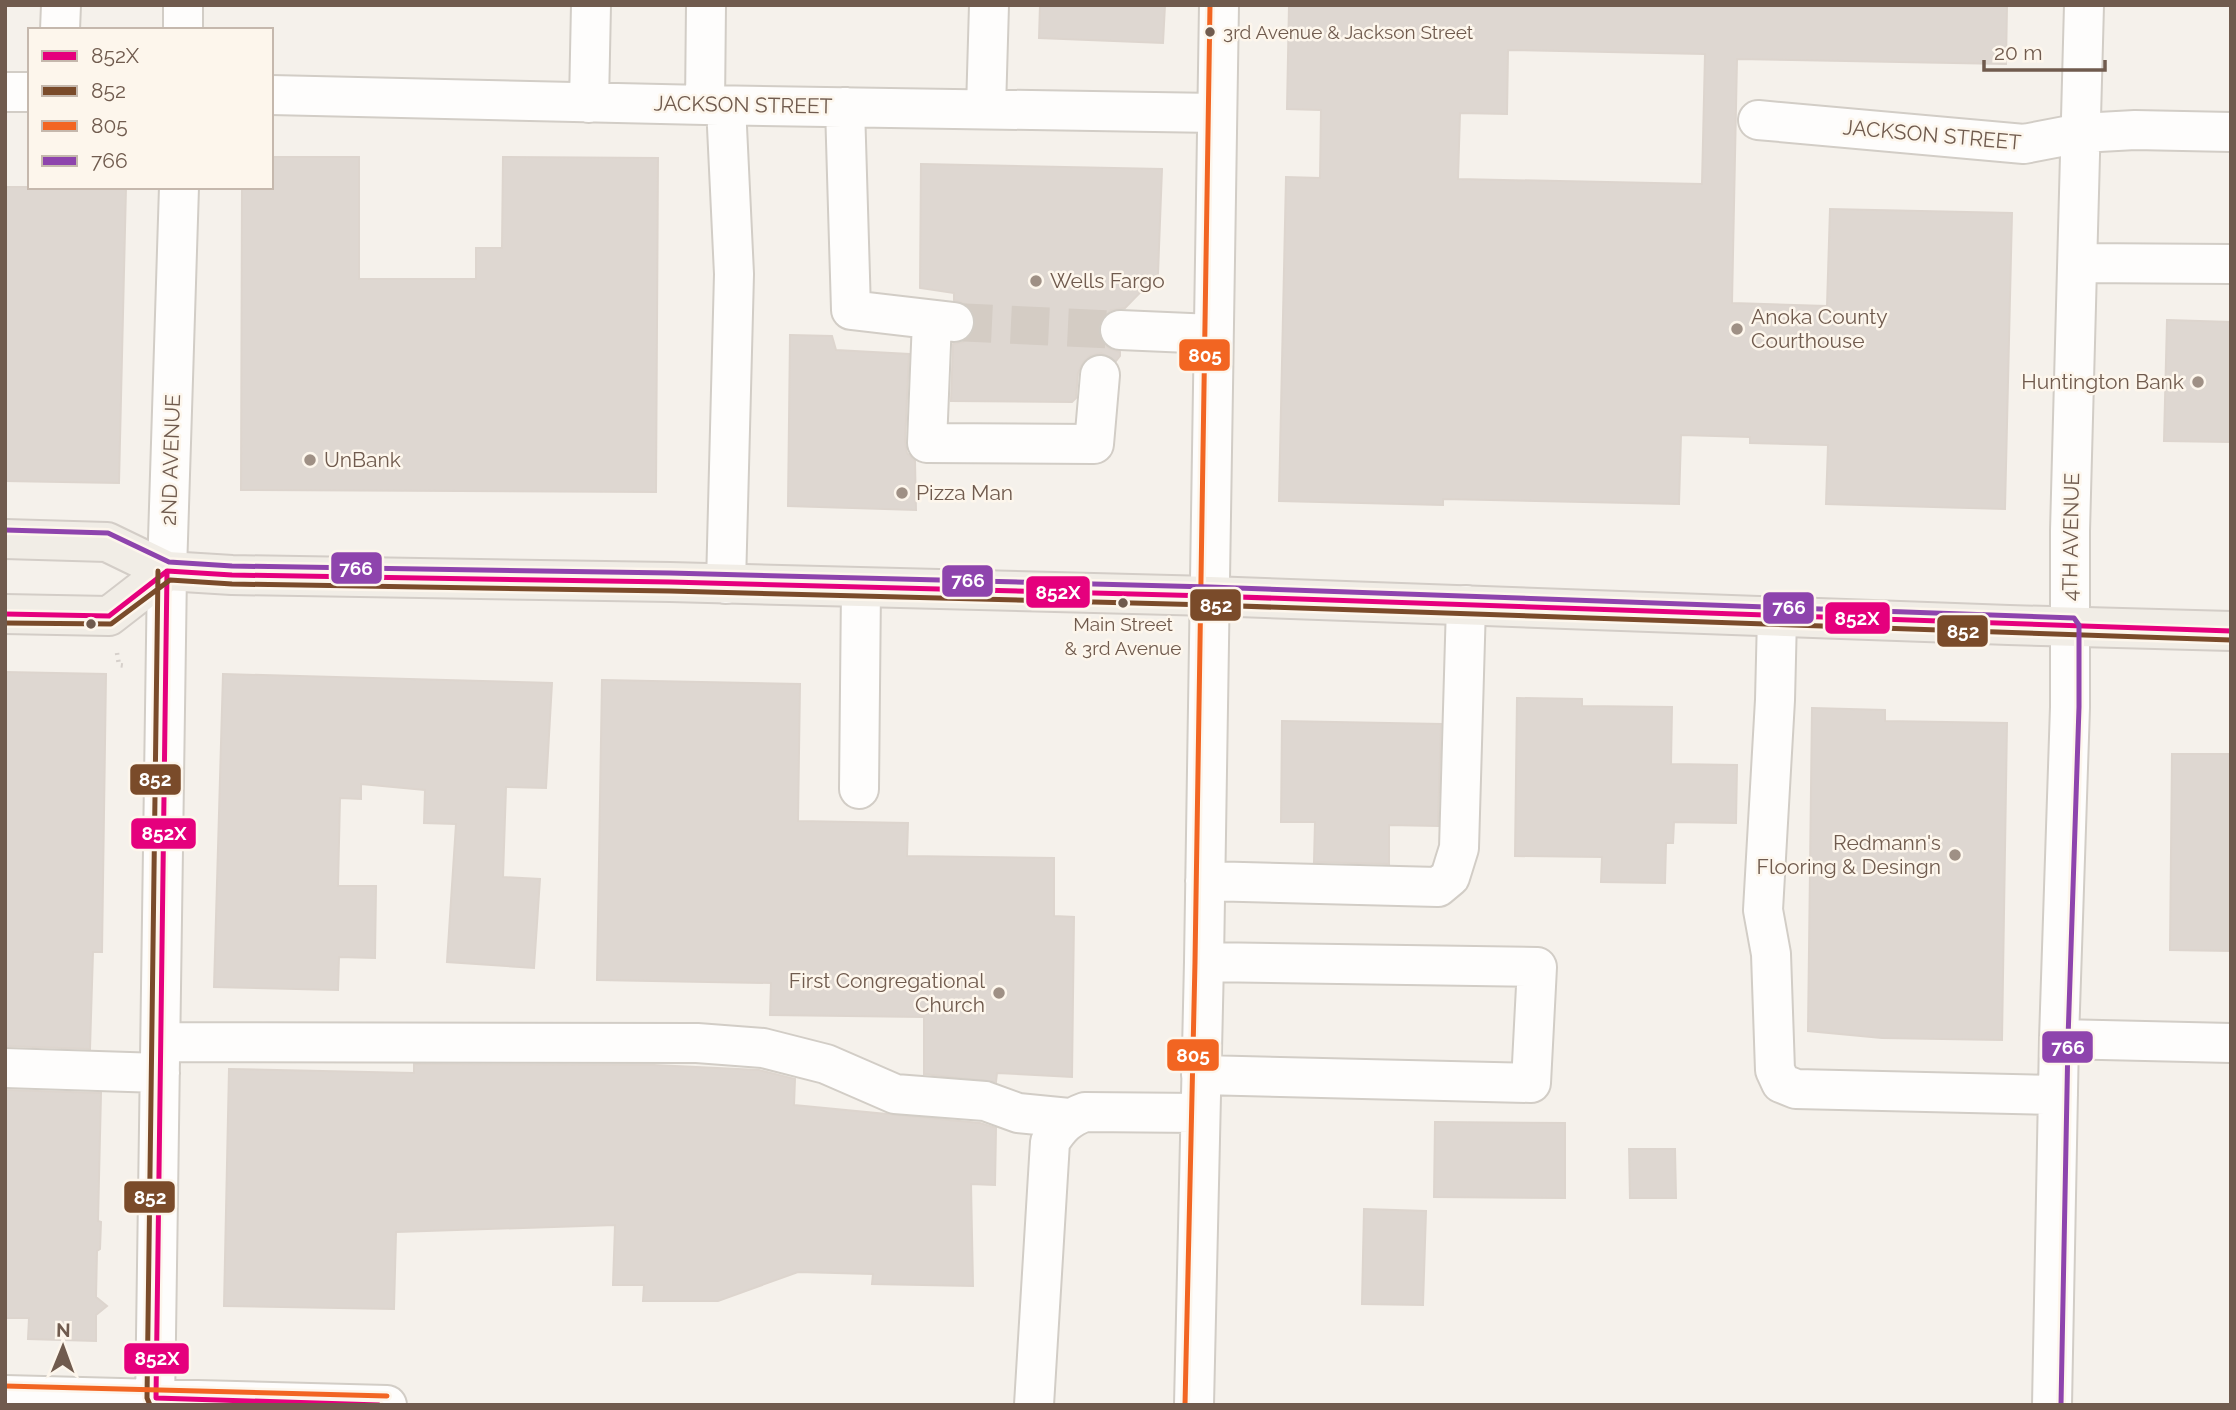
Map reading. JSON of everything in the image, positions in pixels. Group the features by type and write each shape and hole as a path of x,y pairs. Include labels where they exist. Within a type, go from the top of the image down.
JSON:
{"main road":[{"path":"5,539 107,542 167,571 232,575 1210,596 2231,631"},
{"path":"5,614 109,616 167,571"}],"street":[{"path":"60,28 61,5"},
{"path":"183,5 183,28"},
{"path":"589,103 591,5"},
{"path":"706,5 734,274 726,584"},
{"path":"986,109 989,5"},
{"path":"1194,1405 1219,5"},
{"name":"4TH AVENUE","path":"2052,1405 2084,5"},
{"path":"5,92 28,92"},
{"name":"JACKSON STREET","path":"273,95 1216,113"},
{"path":"845,107 851,310 943,321 928,443 1094,444 1100,375"},
{"name":"JACKSON STREET","path":"1758,120 2024,144 2081,133 2135,130 2231,132"},
{"name":"2ND AVENUE","path":"155,1401 167,571 179,189"},
{"path":"2078,263 2231,264"},
{"path":"1120,330 1213,334"},
{"path":"859,789 861,588"},
{"path":"1205,881 1438,887 1450,877 1459,848 1466,605"},
{"path":"1777,617 1763,910 1771,954 1775,1070 1781,1083 1796,1089 2058,1095"},
{"path":"1201,1075 1531,1083 1537,967 1204,961"},
{"path":"2059,1038 2231,1043"},
{"path":"5,1068 161,1057 683,1043 763,1048 826,1064 895,1094 985,1101 1018,1113 1069,1118"},
{"path":"1034,1405 1050,1142 1069,1118 1085,1112 1200,1113"},
{"path":"5,1395 387,1405"}],"building":[{"path":"1040,5 1165,5 1163,43 1039,38"},
{"path":"1289,5 2007,5 2006,64 1737,59 1732,303 1827,306 1830,209 2012,213 2005,509 1826,504 1828,445 1750,443 1750,437 1681,435 1679,504 1443,499 1443,505 1279,501 1286,177 1320,178 1321,110 1287,109","holes":["1508,50 1705,54 1702,184 1458,179 1460,113 1507,114"]},
{"path":"273,157 359,157 359,279 476,279 476,248 502,248 503,157 658,158 656,492 241,490 242,189 273,189"},
{"name":"Wells Fargo","path":"921,164 1162,169 1158,274 1125,308 1111,310 1102,318 1098,328 1100,339 1108,348 1120,352 1120,356 1116,361 1101,353 1090,356 1083,362 1078,373 1076,398 1072,402 951,401 953,344 963,342 971,336 976,324 974,313 966,304 954,300 954,293 920,288"},
{"path":"5,187 126,189 119,483 5,481"},
{"name":"Huntington Bank","path":"2167,320 2231,322 2231,442 2164,441"},
{"path":"790,335 832,336 836,350 909,354 905,442 907,453 915,461 916,510 788,506"},
{"path":"5,672 106,674 102,952 93,952 90,1049 5,1046"},
{"path":"223,674 552,683 546,788 506,787 503,877 540,879 534,968 447,962 456,824 424,823 425,790 361,784 361,799 340,798 338,886 376,886 375,958 339,957 338,990 214,987"},
{"path":"602,680 800,684 798,821 908,823 907,856 1054,858 1054,916 1074,917 1072,1077 997,1073 996,1082 924,1074 924,1017 770,1015 771,983 597,980"},
{"path":"1517,698 1582,699 1582,706 1672,707 1671,764 1737,765 1736,823 1674,822 1673,843 1666,843 1665,883 1601,882 1602,857 1515,856"},
{"path":"1812,708 1885,710 1885,721 2007,723 2002,1040 1882,1038 1808,1031"},
{"path":"1282,721 1441,724 1438,826 1389,825 1389,864 1314,862 1315,822 1281,822"},
{"path":"2172,754 2231,754 2231,951 2170,950"},
{"path":"414,1064 654,1065 759,1070 795,1079 794,1105 980,1123 996,1128 995,1185 971,1184 973,1286 872,1284 873,1274 798,1272 718,1301 643,1301 644,1285 613,1285 615,1225 396,1232 394,1309 224,1306 229,1069 414,1073"},
{"path":"5,1090 101,1093 98,1221 101,1222 96,1297 107,1306 96,1315 96,1341 28,1339 29,1318 5,1318"},
{"path":"1435,1122 1565,1123 1565,1198 1434,1197"},
{"path":"1629,1149 1675,1149 1676,1198 1630,1198"},
{"path":"1364,1209 1426,1211 1423,1305 1362,1304"}],"tunnel":[{"path":"954,322 1120,330"}],"transit line":[{"name":"805","path":"1185,1405 1210,5"},
{"name":"766","path":"5,530 108,533 169,562 232,566 670,573 1210,587 2074,618 2079,625 2079,707 2068,1039 2061,1405"},
{"name":"852","path":"150,1405 147,1398 158,571"},
{"name":"852X","path":"167,571 156,1398 379,1405"},
{"name":"852X","path":"5,614 109,616 167,571 232,575 670,582 1210,596 2231,631"},
{"name":"852","path":"5,623 111,624 170,580 232,584 670,591 1210,605 2231,640"},
{"name":"805","path":"5,1386 387,1396"}],"place":[{"name":"3rd Avenue & Jackson Street","path":"1210,32"},
{"name":"Wells Fargo","path":"1036,281"},
{"name":"Anoka County Courthouse","path":"1737,329"},
{"name":"Huntington Bank","path":"2198,382"},
{"name":"UnBank","path":"310,460"},
{"name":"Pizza Man","path":"902,493"},
{"name":"Main Street & 3rd Avenue","path":"1123,603"},
{"name":"Redmann's Flooring & Desingn","path":"1955,855"},
{"name":"First Congregational Church","path":"999,993"}]}
